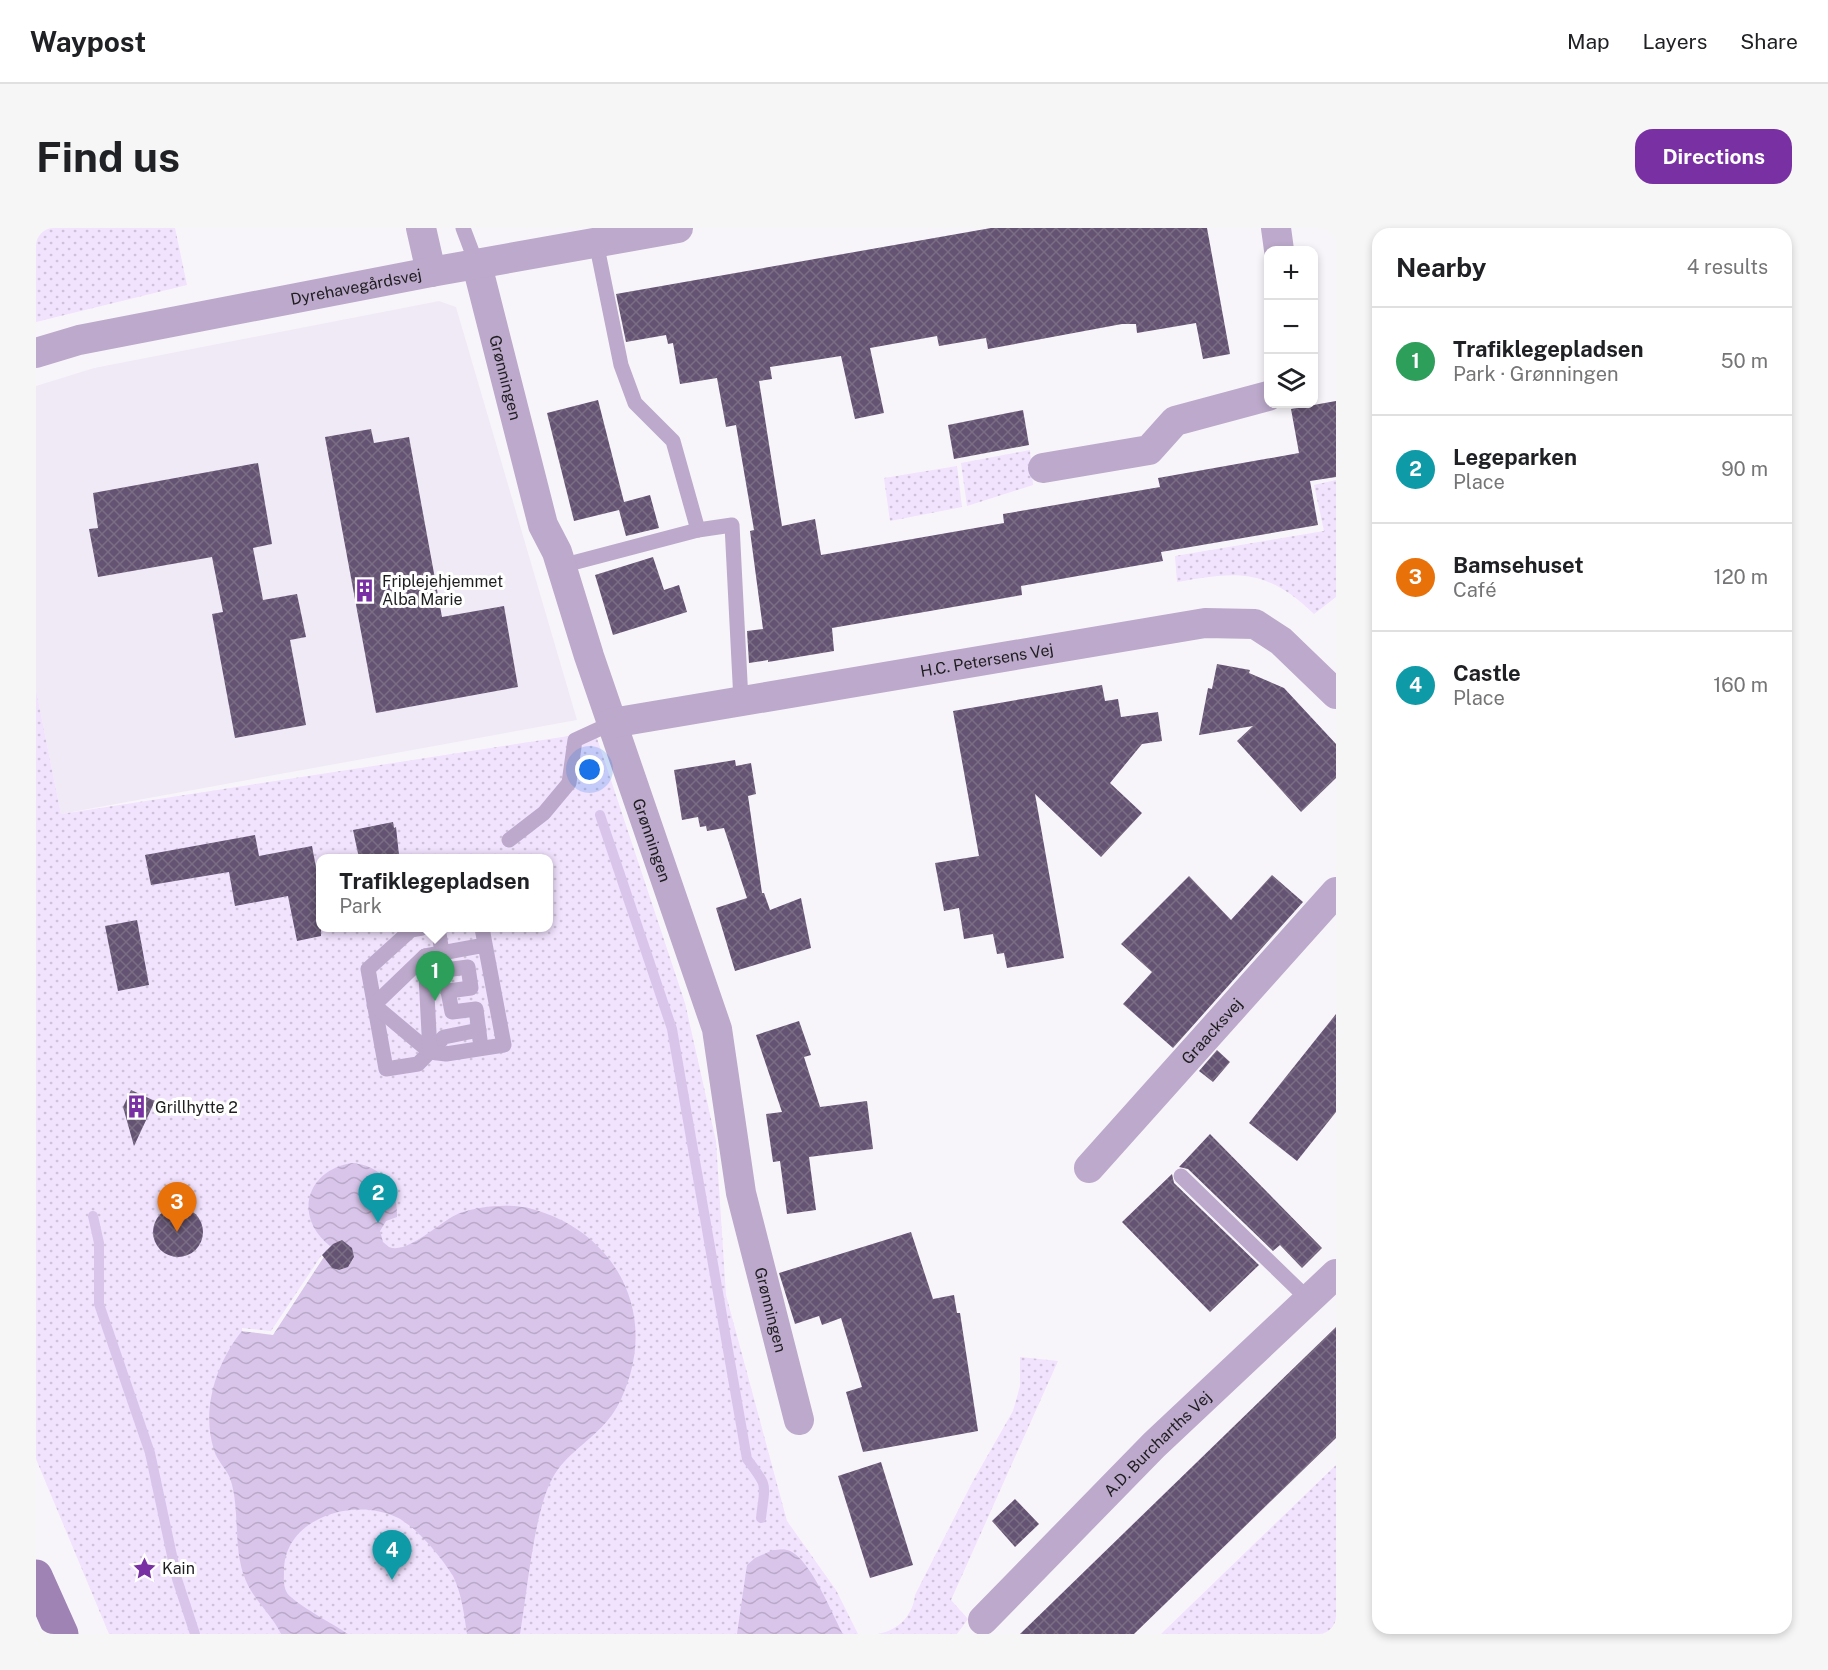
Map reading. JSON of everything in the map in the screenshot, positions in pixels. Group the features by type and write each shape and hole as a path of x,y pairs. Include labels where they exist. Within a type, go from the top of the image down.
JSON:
{"main road":[{"path":"36,1576 56,1632"}],"street":[{"path":"421,228 431,272"},
{"name":"Dyrehavegårdsvej","path":"36,353 79,340 431,272 678,228"},
{"path":"1276,228 1278,246"},
{"name":"Grønningen","path":"477,265 543,525 561,566 717,1029 741,1193 799,1420"},
{"path":"1043,468 1149,450 1175,422 1264,397"},
{"name":"H.C. Petersens Vej","path":"612,723 1205,622 1255,624 1281,641 1336,694"},
{"name":"Graacksvej","path":"1089,1168 1336,892"},
{"name":"A.D. Burcharths Vej","path":"983,1620 1130,1469 1336,1274"}],"lane":[{"path":"463,228 477,265"},
{"path":"596,242 621,365 635,403 672,441 698,530"},
{"path":"561,566 698,530 732,525 741,701"},
{"path":"509,840 544,813 569,783 575,740 612,723"},
{"path":"409,932 368,969 387,1069 418,1064 444,1036 500,1024"},
{"path":"439,932 445,970 468,967 471,988 448,991 452,1012 476,1009 482,1048"},
{"path":"374,1005 430,1052 446,1054 504,1045 483,932"},
{"path":"374,1005 425,956 485,945"},
{"path":"425,956 430,1052"},
{"path":"1181,1176 1309,1300"}],"shaded area":[{"path":"36,228 175,228 187,285 36,322"},
{"path":"439,301 456,307 577,720 61,814 36,690 36,386 94,368"},
{"path":"1030,450 1033,485 967,506 961,463"},
{"path":"957,466 962,507 890,521 884,478"},
{"path":"1336,480 1336,597 1314,614 1281,588 1250,577 1217,576 1177,582 1175,556 1324,531 1314,485"},
{"path":"36,690 61,814 595,732 685,1003 716,1141 726,1295 787,1521 836,1590 858,1634 109,1634 36,1459"},
{"path":"1020,1357 1058,1361 951,1600 968,1619 957,1634 878,1634 892,1629 908,1615 915,1595 973,1481 1013,1411 1020,1386"},
{"path":"1336,1465 1336,1634 1161,1634"}],"water":[{"path":"352,1163 372,1168 380,1173 395,1196 397,1217 386,1221 380,1231 383,1242 389,1247 397,1248 415,1242 460,1213 496,1206 524,1207 559,1219 582,1233 602,1250 617,1271 628,1294 635,1320 635,1347 630,1375 612,1415 557,1470 546,1493 536,1532 520,1634 467,1634 459,1590 448,1569 428,1543 411,1527 396,1517 379,1511 361,1509 325,1516 309,1525 296,1537 287,1552 284,1580 287,1593 291,1598 348,1634 281,1634 246,1581 239,1556 233,1490 228,1474 215,1454 210,1435 210,1403 213,1387 225,1357 242,1331 273,1334 325,1255 329,1264 337,1270 346,1268 351,1262 354,1257 339,1242 330,1246 318,1234 311,1222 309,1209 310,1196 315,1185 324,1175 336,1167"},
{"path":"773,1550 787,1550 803,1562 819,1586 843,1634 737,1634 747,1565 755,1558"}],"pier":[{"path":"323,1253 325,1255 273,1335 242,1331 242,1328 271,1331"}],"building":[{"path":"991,228 1207,228 1230,354 1203,359 1196,323 1137,333 1136,324 1122,324 988,349 986,338 939,346 937,336 870,348 884,413 855,419 841,356 770,367 772,379 759,381 782,526 815,519 821,555 1004,523 1003,514 1160,487 1158,478 1299,453 1291,409 1318,408 1318,404 1336,401 1336,477 1310,481 1318,525 1161,552 1163,561 1021,586 1022,595 832,628 834,651 749,663 747,631 763,629 750,531 754,530 736,425 726,427 717,378 680,384 673,343 668,344 666,335 626,342 616,294"},
{"path":"598,400 624,502 650,495 659,528 626,536 619,510 574,521 547,413"},
{"path":"1023,410 1029,445 954,459 948,425"},
{"path":"371,429 374,443 409,437 442,617 504,606 518,687 376,713 325,437"},
{"path":"258,463 272,544 253,548 263,600 297,594 306,637 290,640 306,725 235,738 212,614 223,612 212,557 98,577 89,529 98,528 93,493"},
{"path":"653,557 664,590 679,585 687,612 613,635 595,575"},
{"path":"1217,664 1250,670 1249,673 1284,688 1336,744 1336,778 1301,812 1237,741 1253,726 1199,735 1208,688 1212,689"},
{"path":"1102,685 1105,701 1118,699 1121,717 1158,712 1162,741 1142,744 1110,783 1142,813 1101,857 1035,794 1064,958 1007,968 1004,953 997,954 993,934 964,939 959,908 944,911 935,863 979,856 953,711"},
{"path":"735,760 736,766 751,763 756,794 748,796 762,893 764,893 770,910 801,898 811,948 735,971 716,908 747,898 724,828 707,831 706,826 700,827 698,817 682,820 674,770"},
{"path":"393,822 394,828 396,827 399,854 358,854 353,830"},
{"path":"255,835 259,856 312,846 316,867 316,932 321,932 321,936 297,941 288,896 235,906 229,872 151,885 145,855"},
{"path":"1272,875 1303,902 1173,1048 1123,1004 1152,972 1121,944 1189,876 1231,920"},
{"path":"137,920 149,985 118,991 105,926"},
{"path":"1336,1014 1336,1112 1297,1161 1249,1123"},
{"path":"799,1021 811,1055 804,1057 820,1107 867,1101 873,1149 809,1157 816,1210 787,1214 780,1161 773,1162 766,1114 782,1112 756,1035"},
{"path":"1217,1050 1230,1062 1213,1082 1199,1071"},
{"name":"Grillhytte 2","path":"131,1090 155,1101 134,1146 123,1107"},
{"path":"1210,1134 1322,1248 1302,1268 1280,1245 1273,1251 1188,1169 1179,1167"},
{"path":"1172,1174 1174,1183 1259,1265 1210,1312 1122,1222"},
{"path":"178,1207 187,1209 198,1218 203,1232 201,1241 192,1252 178,1257 169,1255 158,1246 153,1232 155,1223 164,1212"},
{"path":"911,1232 933,1299 954,1295 957,1313 960,1313 978,1431 863,1452 846,1392 862,1387 841,1318 822,1325 819,1316 795,1324 779,1273"},
{"path":"342,1240 352,1248 354,1257 348,1267 339,1270 332,1268 322,1255 333,1244"},
{"path":"1336,1327 1336,1438 1134,1634 1020,1634"},
{"path":"881,1462 913,1565 870,1578 838,1476"},
{"path":"1015,1499 1039,1524 1015,1547 992,1521"}],"waterway":[{"path":"600,815 672,1029 747,1459 764,1486 761,1518"},
{"path":"93,1216 99,1243 99,1304 150,1453 177,1579 195,1634"}],"place":[{"name":"Friplejehjemmet Alba Marie","path":"364,590"},
{"name":"Trafiklegepladsen","path":"435,1001"},
{"name":"Grillhytte 2","path":"137,1107"},
{"name":"Legeparken","path":"378,1223"},
{"name":"Bamsehuset","path":"177,1232"},
{"name":"Kain","path":"144,1568"},
{"name":"Castle","path":"392,1580"}]}
